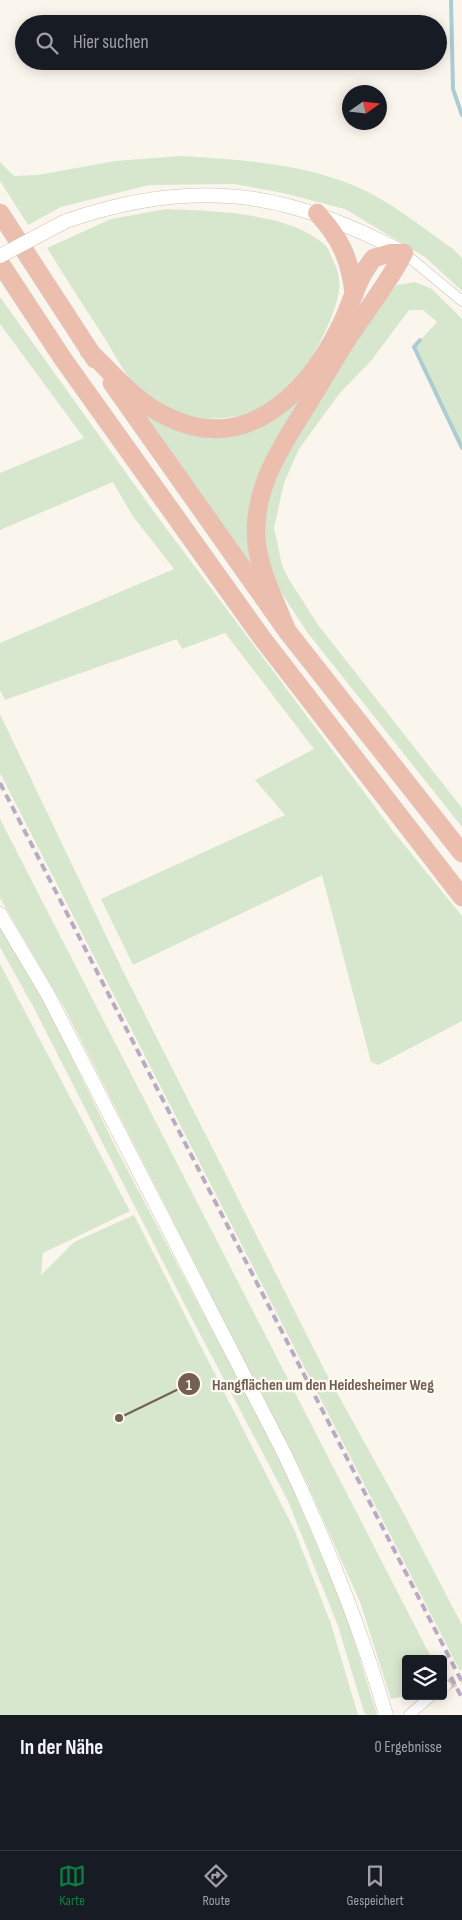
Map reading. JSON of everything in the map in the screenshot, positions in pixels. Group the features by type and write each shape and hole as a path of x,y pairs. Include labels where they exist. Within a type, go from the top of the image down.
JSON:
{"highway":[{"path":"0,213 89,351 287,631 462,854"},
{"path":"317,213 330,227 344,250 352,277 354,295"},
{"path":"89,351 146,405 164,416 200,427 245,424 269,413 296,392 339,330 354,295 374,258 390,253 404,253 390,279 348,338 275,458 264,482 256,520 258,553 263,572 287,631"},
{"path":"0,263 64,359 262,638 462,897"}],"main road":[{"path":"0,256 66,221 137,200 190,195 250,198 295,206 368,233 404,253"},
{"path":"0,914 47,993 289,1464 318,1526 348,1598 386,1715"}],"street":[{"path":"404,253 462,301"},
{"path":"409,1715 426,1700"}],"green space":[{"path":"182,156 230,159 301,169 324,175 368,192 411,219 453,249 462,258 462,291 425,257 345,209 283,193 234,184 149,185 61,207 28,225 0,181 0,162 14,176 38,175 115,161"},
{"path":"166,209 249,215 271,220 310,234 328,249 337,270 339,282 337,302 332,316 309,362 290,387 267,404 236,416 203,418 170,410 154,402 138,389 131,380 47,248 111,219"},
{"path":"415,282 432,289 462,319 462,448 414,347 437,322 423,310 409,310 371,361 339,394 299,449 284,483 274,528 282,565 288,578 319,626 462,808 462,827 307,632 275,583 269,565 263,528 273,476 299,430 385,297 397,285"},
{"path":"0,297 157,516 393,831 462,916 462,1021 378,1065 371,1062 322,875 133,965 101,899 285,815 255,780 314,749 225,633 182,649 177,639 5,700 0,690 0,643 174,569 132,515 113,482 0,530 0,473 84,438 0,324"},
{"path":"312,383 258,479 258,575 143,410 210,433"},
{"path":"0,714 122,969 326,1373 403,1512 462,1625 462,1669 460,1671 0,773"},
{"path":"0,819 430,1655 402,1655 402,1697 391,1699 360,1602 305,1479 65,1009 0,898"},
{"path":"0,927 45,1003 118,1152 280,1459 345,1611 377,1715 366,1715 364,1712 338,1626 288,1501 190,1315 35,1010 0,947"},
{"path":"0,964 130,1211 43,1253 41,1275 74,1242 134,1215 294,1529 331,1624 358,1715 0,1715"}],"waterway":[{"path":"451,0 453,89 462,115"},
{"path":"420,340 414,347 462,448"}],"tunnel":[{"path":"447,1686 462,1678"}],"railway":[{"path":"0,783 462,1682"},
{"path":"451,1677 462,1698"}],"place":[{"name":"Hangflächen um den Heidesheimer Weg","path":"119,1418"}]}
